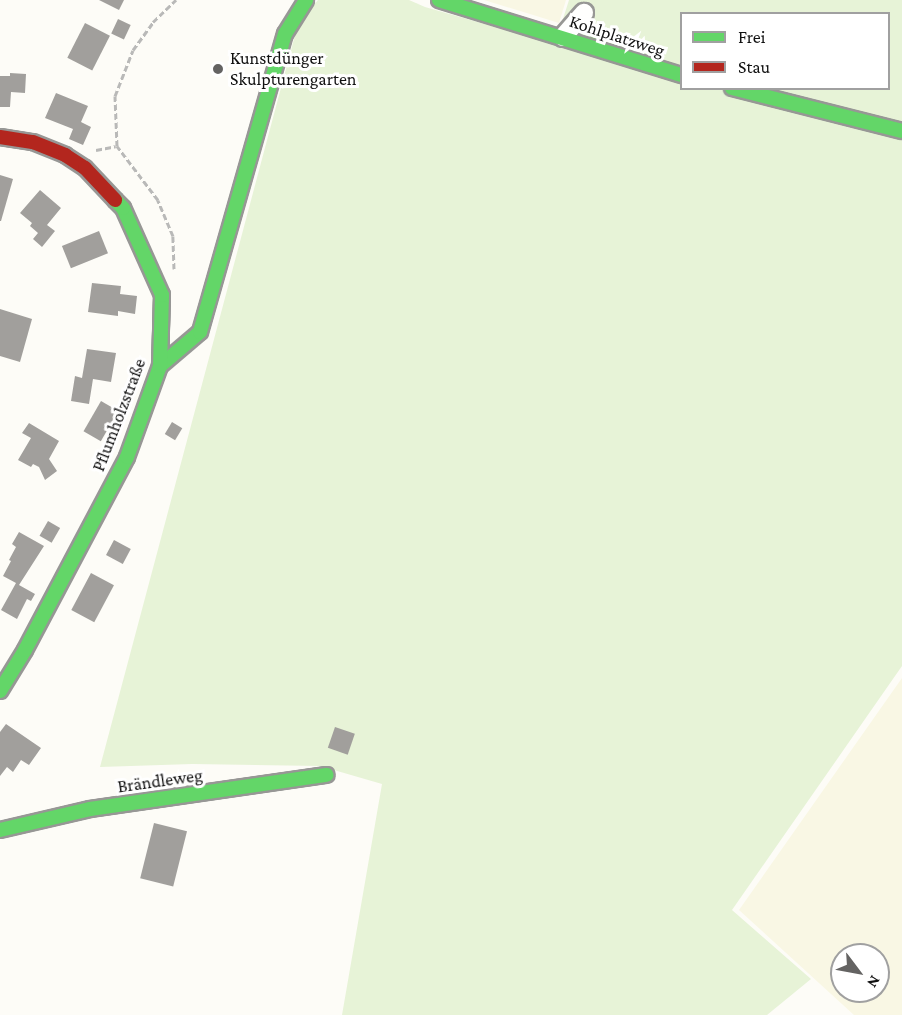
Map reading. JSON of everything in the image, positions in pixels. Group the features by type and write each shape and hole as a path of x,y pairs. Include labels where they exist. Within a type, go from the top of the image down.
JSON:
{"street":[{"path":"160,366 200,332 285,34 306,0"},
{"name":"Kohlplatzweg","path":"439,0 563,37 632,62 680,75"},
{"path":"563,37 584,13"},
{"path":"740,90 902,131"},
{"name":"Pflumholzstraße","path":"0,137 33,141 65,155 85,168 123,208 162,295 160,366 127,457 25,650 0,691"},
{"name":"Brändleweg","path":"0,830 90,809 327,775"}],"path":[{"path":"174,278 173,236 158,200 117,146 115,96 133,50 153,22 176,0"},
{"path":"88,151 117,146"}],"shaded area":[{"path":"484,0 566,0 559,23"},
{"path":"902,678 902,1015 854,1015 841,1003 890,1003 890,943 830,943 830,993 739,910"}],"green space":[{"path":"318,0 409,0 425,7 555,44 569,0 902,0 902,666 732,910 811,979 767,1015 342,1015 382,784 320,766 192,764 100,767 298,24"}],"building":[{"path":"99,0 124,0 119,10"},
{"path":"118,19 131,25 124,39 111,34"},
{"path":"85,23 110,36 92,70 67,58"},
{"path":"10,73 26,74 25,93 11,92 10,107 0,107 0,76 10,76"},
{"path":"56,93 88,106 81,122 91,127 83,145 69,139 73,129 45,118"},
{"path":"0,175 13,179 1,221 0,221"},
{"path":"40,190 61,208 47,225 55,231 42,247 33,239 38,233 30,226 32,223 20,213"},
{"path":"99,231 108,253 71,268 62,246"},
{"path":"92,283 121,286 120,294 137,296 135,314 118,311 118,316 88,312"},
{"path":"0,309 32,319 20,362 0,356"},
{"path":"87,349 116,353 111,382 93,379 89,404 71,401 75,376 82,378"},
{"path":"101,401 118,411 101,441 84,431"},
{"path":"172,422 182,428 175,440 165,434"},
{"path":"29,423 59,441 49,459 57,471 45,480 39,467 33,464 31,467 18,460 31,438 22,433"},
{"path":"48,521 60,528 52,543 40,536"},
{"path":"19,532 44,546 19,585 35,594 31,601 27,599 17,619 1,610 16,583 3,576 16,547 12,544"},
{"path":"114,540 131,549 123,564 106,555"},
{"path":"91,573 114,585 94,622 71,610"},
{"path":"6,724 41,748 29,765 21,760 13,772 7,767 0,776 0,732"},
{"path":"335,727 355,734 348,755 328,748"},
{"path":"154,823 187,831 173,887 140,878"}],"traffic: fast":[{"path":"160,366 200,332 285,34 306,0"},
{"path":"439,0 680,74"},
{"path":"740,90 902,131"},
{"path":"0,691 25,650 127,457 160,366 162,295 123,208 115,200"},
{"path":"0,830 90,809 327,775"}],"traffic: jam":[{"path":"0,137 33,142 65,155 85,168 115,200"}],"place":[{"name":"Kunstdünger Skulpturengarten","path":"218,69"}]}
